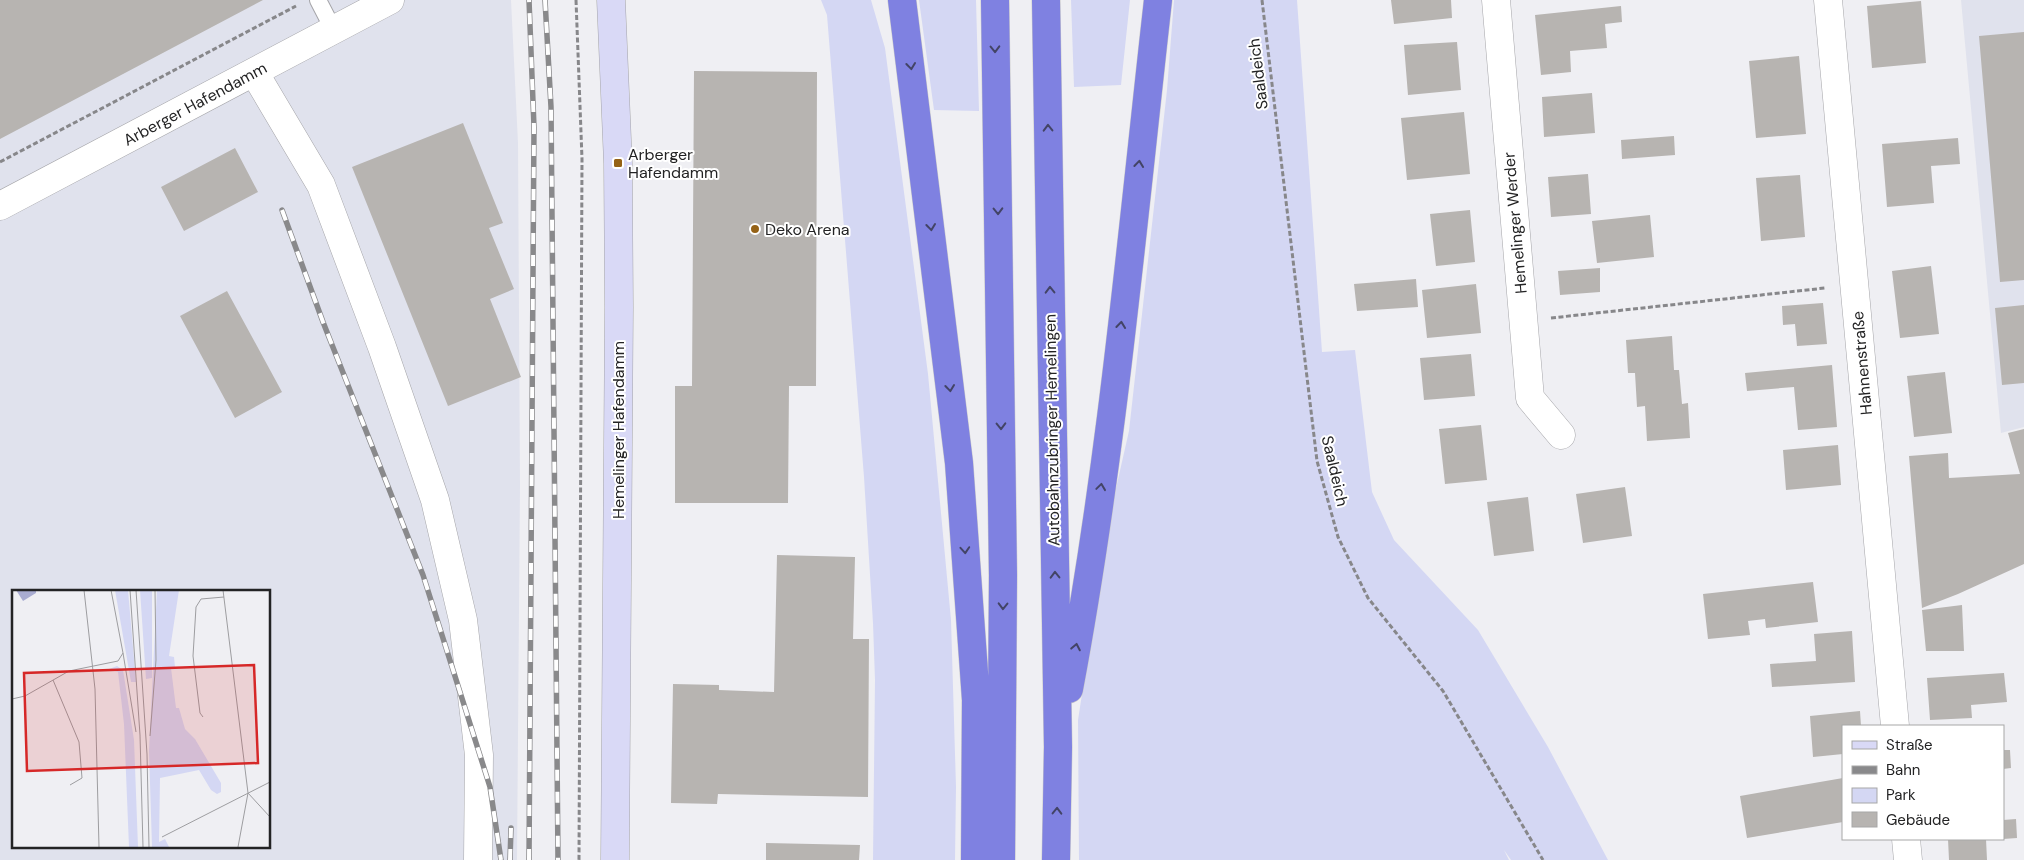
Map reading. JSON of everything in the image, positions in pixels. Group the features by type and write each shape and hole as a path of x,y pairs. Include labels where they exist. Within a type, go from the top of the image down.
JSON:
{"highway":[{"path":"994,0 1003,575 1001,860"},
{"name":"Autobahnzubringer Hemelingen","path":"1046,0 1058,747 1056,860"},
{"path":"1058,747 1084,608 1109,433 1158,0"},
{"path":"900,8 959,463 976,700 975,860"}],"street":[{"name":"Arberger Hafendamm","path":"0,206 390,0"},
{"name":"Hemelinger Hafendamm","path":"611,0 618,163 619,307 615,860"},
{"name":"Hemelinger Werder","path":"1496,0 1530,398 1562,435"},
{"name":"Hahnenstraße","path":"1828,0 1895,725"},
{"path":"254,72 321,185 382,347 434,500 463,620 479,755 478,860"},
{"path":"1906,840 1908,860"}],"lane":[{"path":"318,0 333,29"}],"path":[{"path":"576,0 582,187 579,860"},
{"name":"Saaldeich","path":"1262,0 1316,461 1338,537 1368,598 1443,691 1542,860"},
{"path":"0,162 300,4"},
{"path":"1523,321 1854,285"}],"shaded area":[{"path":"0,0 511,0 518,143 520,485 517,860 0,860"},
{"path":"1961,0 2024,0 2024,427 2001,433"}],"green space":[{"path":"821,0 871,0 885,48 928,374 951,620 956,787 955,860 873,860 875,680 873,623 864,477 827,15"},
{"path":"919,0 976,0 979,111 934,110"},
{"path":"1071,0 1130,0 1121,85 1074,87"},
{"path":"1174,0 1297,0 1322,352 1355,350 1372,492 1394,540 1478,630 1548,747 1608,860 1511,860 1504,850 1509,860 1079,860 1078,720 1109,519 1129,431 1167,90"}],"building":[{"path":"0,0 263,0 0,139"},
{"path":"1391,0 1451,0 1452,18 1394,24"},
{"path":"1921,1 1926,63 1872,68 1867,6"},
{"path":"1621,6 1622,22 1605,24 1607,48 1570,51 1571,72 1541,75 1535,15"},
{"path":"2024,32 2024,280 2000,282 1979,36"},
{"path":"1457,42 1461,90 1408,95 1404,45"},
{"path":"1799,56 1806,134 1756,138 1749,61"},
{"name":"Deko Arena","path":"694,71 817,72 816,386 789,386 788,503 675,503 675,386 692,386"},
{"path":"1592,93 1595,133 1544,137 1542,97"},
{"path":"1464,112 1470,174 1407,180 1401,118"},
{"path":"463,123 503,223 489,228 514,289 490,299 521,377 448,406 352,167"},
{"path":"1674,136 1675,155 1622,159 1621,140"},
{"path":"1958,138 1960,164 1931,166 1934,203 1887,207 1882,144"},
{"path":"235,148 258,192 184,231 161,187"},
{"path":"1588,174 1591,214 1551,217 1548,177"},
{"path":"1800,175 1805,237 1761,241 1756,178"},
{"path":"1470,210 1475,262 1436,266 1430,214"},
{"path":"1650,215 1654,257 1597,263 1592,221"},
{"path":"1931,266 1939,334 1900,338 1892,271"},
{"path":"1600,268 1600,292 1560,295 1558,271"},
{"path":"1416,279 1418,307 1357,311 1354,284"},
{"path":"1476,284 1481,333 1427,338 1422,290"},
{"path":"227,291 282,392 235,418 180,316"},
{"path":"1823,303 1827,344 1797,346 1795,324 1783,325 1782,306"},
{"path":"2024,305 2024,383 2002,385 1995,308"},
{"path":"1672,336 1674,370 1679,370 1682,404 1688,403 1690,438 1647,441 1645,406 1637,407 1635,373 1628,373 1626,340"},
{"path":"1471,354 1475,396 1424,400 1420,358"},
{"path":"1832,365 1837,427 1798,430 1794,387 1747,391 1745,373"},
{"path":"1945,372 1952,433 1914,437 1907,376"},
{"path":"1481,425 1487,480 1445,484 1439,429"},
{"path":"2024,429 2024,564 1922,608 1909,456 1948,453 1949,478 2020,474 2008,433"},
{"path":"1838,445 1841,485 1786,490 1783,450"},
{"path":"1625,487 1632,536 1583,543 1576,494"},
{"path":"1528,497 1534,551 1494,556 1487,502"},
{"path":"777,555 855,557 853,639 869,639 868,797 718,794 717,804 671,803 673,684 719,685 719,690 774,692"},
{"path":"1813,582 1818,622 1766,628 1765,619 1748,621 1750,635 1708,639 1703,594"},
{"path":"1962,605 1964,651 1926,651 1922,610"},
{"path":"1852,631 1855,682 1772,687 1770,664 1816,661 1814,634"},
{"path":"2004,673 2007,702 1971,705 1972,718 1930,720 1927,678"},
{"path":"1860,711 1861,725 1842,725 1842,754 1813,757 1810,716"},
{"path":"2004,750 2010,750 2011,768 2004,769"},
{"path":"1842,778 1842,822 1747,838 1740,796"},
{"path":"2016,819 2017,838 2004,839 2004,820"},
{"path":"1948,840 1986,840 1987,860 1949,860"},
{"path":"766,843 860,845 859,860 766,860"}],"railway":[{"path":"529,0 534,127 529,860"},
{"path":"545,0 551,107 558,860"},
{"path":"282,210 323,322 423,575 490,787 501,860"},
{"path":"510,860 511,828"}],"place":[{"name":"Arberger Hafendamm","path":"618,163"},
{"name":"Deko Arena","path":"755,229"}]}
